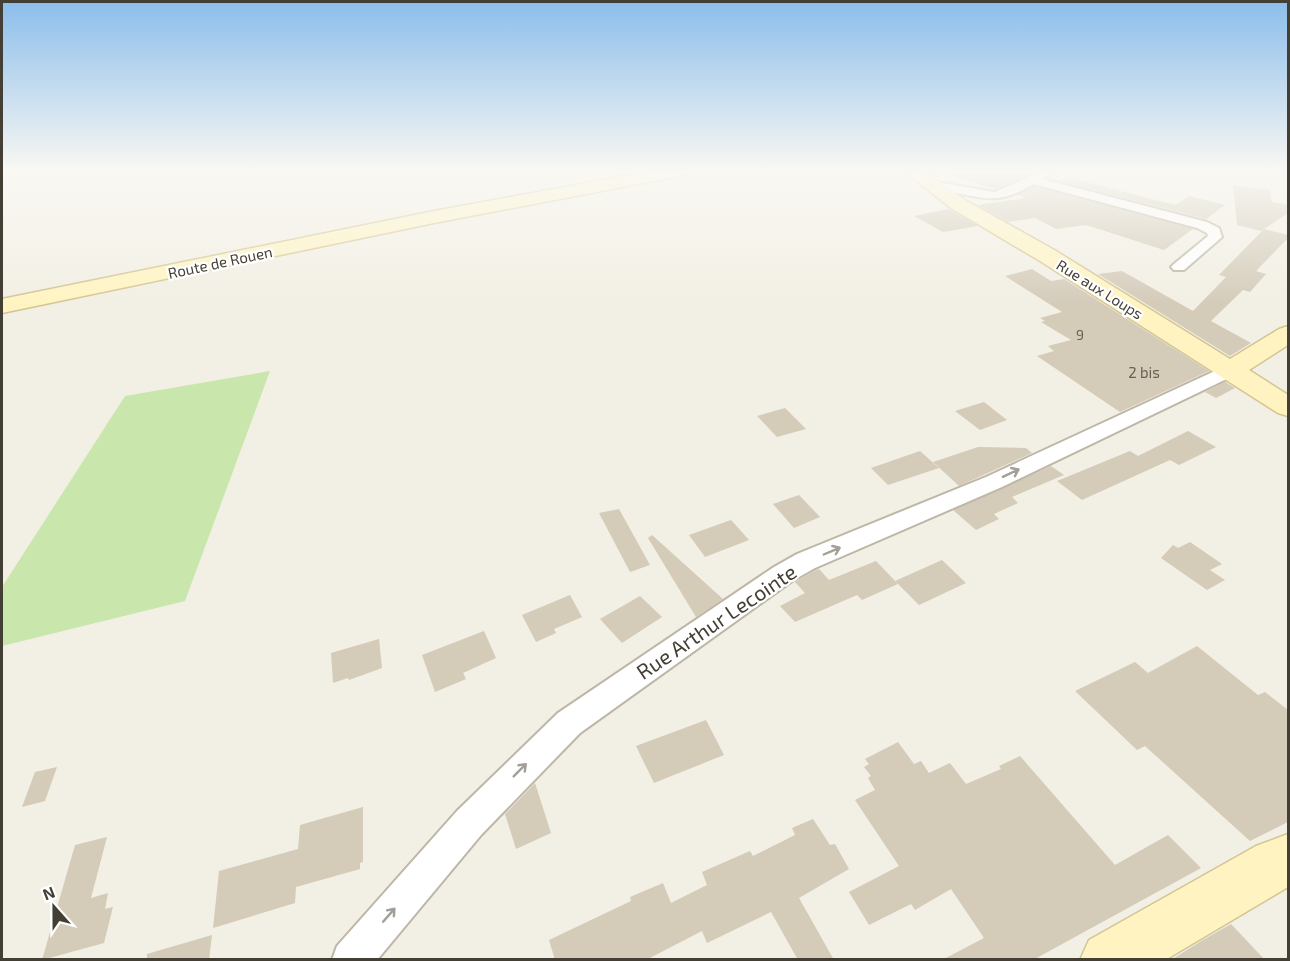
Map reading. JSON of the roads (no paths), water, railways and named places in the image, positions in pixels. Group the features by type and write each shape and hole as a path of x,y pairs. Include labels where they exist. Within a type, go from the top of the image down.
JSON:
{"street":[{"name":"Route de Rouen","path":"2,306 446,215"},
{"name":"Rue aux Loups","path":"978,215 1288,407"},
{"path":"1163,215 1202,225 1214,231 1215,237 1179,267"},
{"path":"1230,370 1288,334"},
{"name":"Rue Arthur Lecointe","path":"351,960 469,823 569,723 783,574 806,561 987,485 1230,370"},
{"path":"1109,960 1275,865 1288,860"}]}
